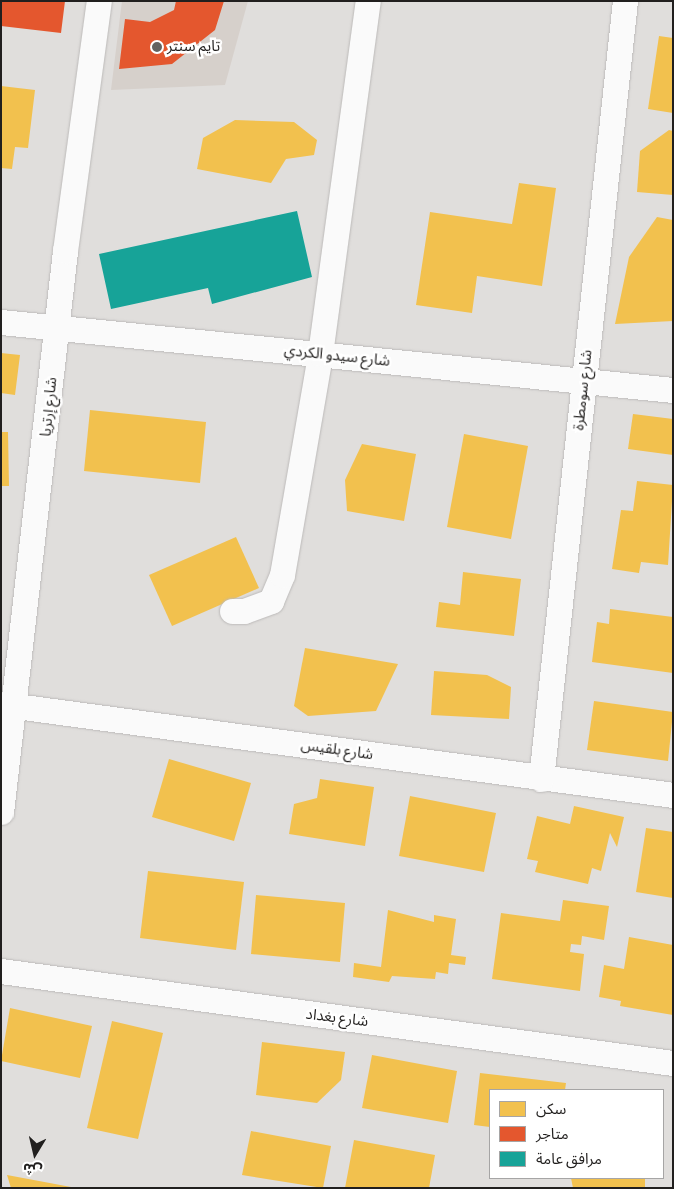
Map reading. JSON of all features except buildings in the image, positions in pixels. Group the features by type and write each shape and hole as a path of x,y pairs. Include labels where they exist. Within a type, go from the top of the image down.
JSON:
{"street":[{"name":"شارع إرتريا","path":"1,812 8,705 99,1"},
{"path":"232,611 261,607 277,592 320,354 368,1"},
{"name":"شارع سومطرة","path":"541,779 625,1"},
{"name":"شارع سيدو الكردي","path":"1,322 673,390"},
{"name":"شارع بلقيس","path":"8,705 541,779 673,795"},
{"name":"شارع بغداد","path":"1,971 673,1063"}],"shaded area":[{"path":"122,1 248,1 225,85 111,90"}],"place":[{"name":"تايم سنتر","path":"157,47"}]}
